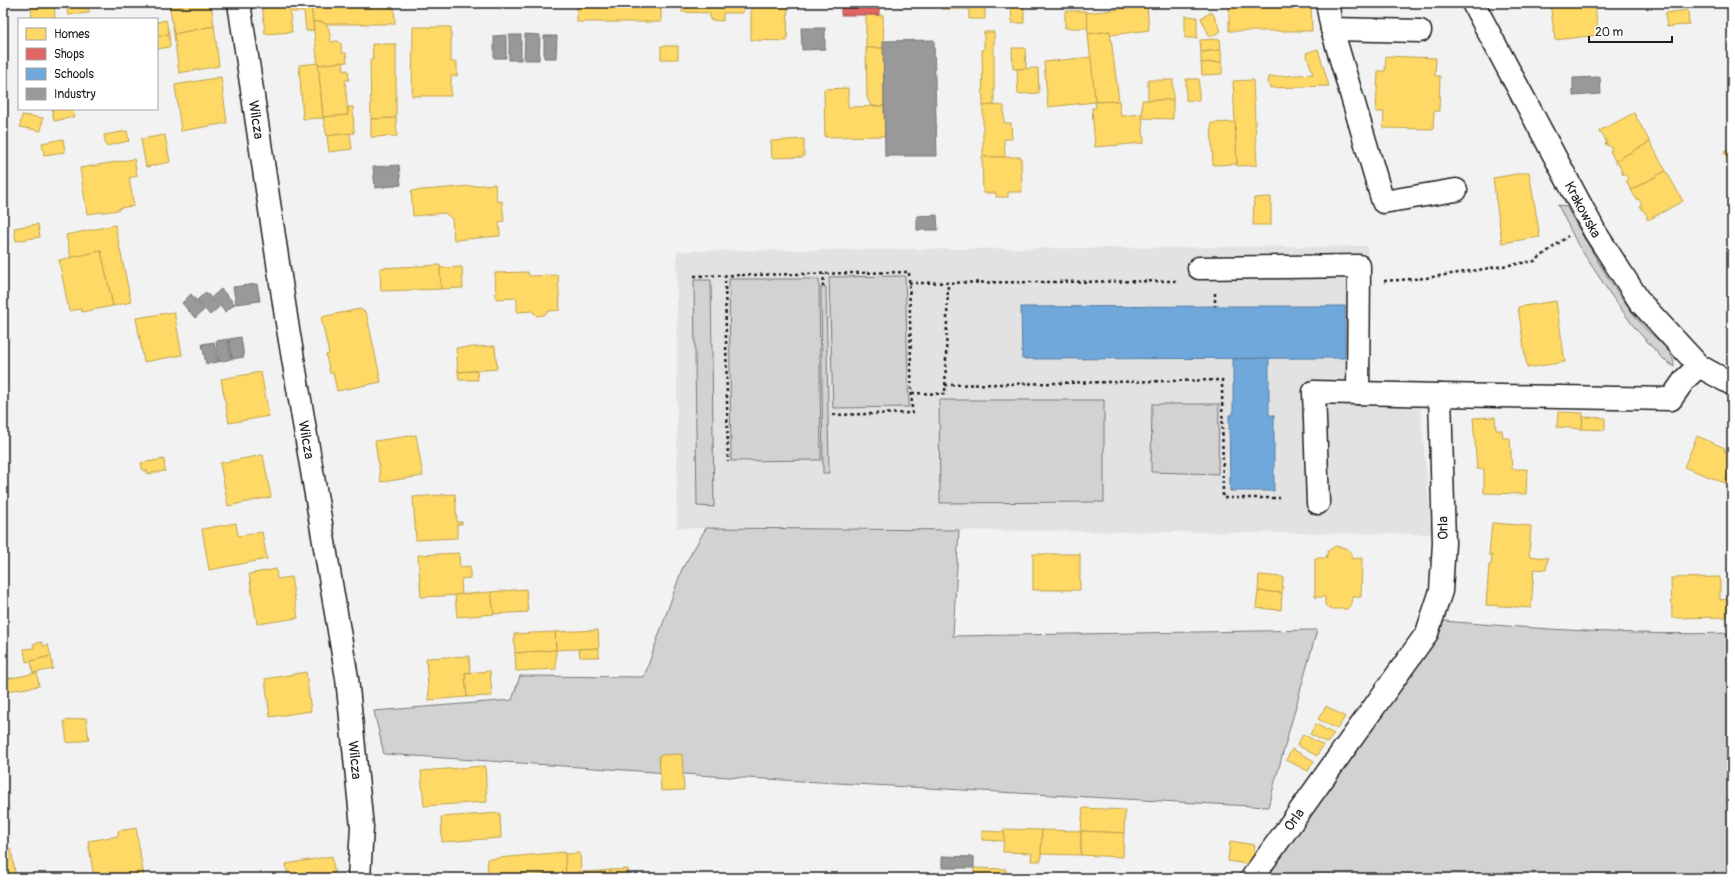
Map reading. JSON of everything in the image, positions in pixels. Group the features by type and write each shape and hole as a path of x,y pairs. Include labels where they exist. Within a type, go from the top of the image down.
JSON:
{"street":[{"name":"Wilcza","path":"239,3 287,323 347,678 362,827 359,878"},
{"path":"1327,3 1332,29 1383,202 1456,190"},
{"name":"Krakowska","path":"1473,3 1595,232 1640,302 1699,366 1732,384"},
{"path":"1332,29 1420,31"},
{"path":"1191,275 1359,266 1358,393"},
{"path":"1318,503 1314,392 1671,399 1684,379 1699,366"},
{"name":"Orla","path":"1252,878 1427,633 1441,591 1444,543 1440,395"}],"path":[{"path":"1359,282 1426,278 1535,261 1568,236"},
{"path":"694,276 909,272 912,414 830,415"},
{"path":"823,287 824,274"},
{"path":"725,275 728,462"},
{"path":"909,283 1191,275"},
{"path":"912,393 945,394 948,283"},
{"path":"1214,290 1215,306"},
{"path":"945,385 1222,380 1223,498 1280,498"}],"shaded area":[{"path":"1558,205 1566,206 1611,282 1646,330 1667,349 1671,355 1674,367 1661,357 1635,328 1611,295 1578,245"},
{"path":"1367,246 1369,380 1418,383 1432,534 677,528 677,251"},
{"path":"905,276 909,407 833,408 829,277"},
{"path":"729,279 819,279 821,460 731,461"},
{"path":"694,280 711,280 714,507 697,506"},
{"path":"821,287 826,287 829,473 823,473"},
{"path":"939,400 1104,400 1104,502 940,503"},
{"path":"1152,404 1219,404 1218,474 1151,472"},
{"path":"706,528 959,530 953,636 1317,630 1268,807 729,777 384,754 374,711 512,700 520,676 644,677 682,569"},
{"path":"1444,621 1624,633 1732,633 1732,878 1264,878"}],"building: Homes":[{"path":"31,3 54,3 55,18 32,18"},
{"path":"67,3 88,3 89,13 68,15"},
{"path":"169,3 211,3 214,26 174,34"},
{"path":"262,3 311,3 314,30 306,31 304,12 290,12 292,32 265,34"},
{"path":"311,3 394,3 395,24 326,24 322,22 313,22"},
{"path":"577,3 661,3 661,22 577,22"},
{"path":"683,3 743,3 743,13 723,13 723,21 710,20 710,13 682,12"},
{"path":"751,3 788,3 787,41 751,40"},
{"path":"941,3 985,3 985,19 969,19 969,9 941,9"},
{"path":"1011,3 1024,3 1024,23 1012,23"},
{"path":"1229,3 1311,3 1312,31 1229,31"},
{"path":"1550,3 1595,3 1598,35 1555,40"},
{"path":"1147,6 1149,30 1111,35 1110,31 1088,34 1086,13"},
{"path":"1688,10 1689,24 1667,27 1665,13"},
{"path":"1065,11 1086,11 1088,28 1065,28"},
{"path":"1212,12 1221,31 1210,37 1201,18"},
{"path":"866,15 883,15 884,48 866,48"},
{"path":"1185,16 1197,17 1197,38 1185,38"},
{"path":"166,20 169,34 158,37 158,22"},
{"path":"313,22 322,22 326,24 329,29 331,42 338,41 341,44 342,53 346,53 347,62 318,65"},
{"path":"214,26 219,66 179,73 174,34"},
{"path":"413,27 451,27 451,62 457,62 457,76 451,76 451,96 412,96"},
{"path":"1110,31 1119,101 1095,102 1088,34"},
{"path":"984,32 994,32 994,105 983,106 982,50 984,50"},
{"path":"169,34 170,47 158,49 158,37"},
{"path":"1220,39 1221,50 1201,52 1200,40"},
{"path":"372,44 396,44 396,118 371,119 370,60 373,60"},
{"path":"661,46 678,46 678,59 661,59"},
{"path":"866,48 884,48 884,106 871,106 867,97"},
{"path":"1012,48 1025,48 1026,68 1013,69"},
{"path":"1318,49 1329,86 1270,88 1268,83 1269,77 1313,74 1306,53"},
{"path":"1221,50 1222,62 1201,63 1201,52"},
{"path":"1386,56 1436,58 1435,76 1440,76 1439,111 1434,111 1433,129 1383,128 1384,112 1376,112 1378,71 1385,71"},
{"path":"1091,57 1095,102 1048,107 1044,62"},
{"path":"343,62 344,71 348,70 349,80 345,80 348,115 323,117 318,65"},
{"path":"1222,62 1222,74 1202,75 1201,63"},
{"path":"318,63 323,118 303,119 299,65"},
{"path":"1038,68 1039,93 1018,94 1017,69"},
{"path":"221,77 227,123 181,131 175,85"},
{"path":"1186,79 1199,79 1199,101 1186,100"},
{"path":"1148,80 1173,80 1173,100 1148,100"},
{"path":"1253,80 1257,165 1237,166 1233,81"},
{"path":"848,88 848,107 884,106 885,136 825,137 824,89"},
{"path":"1142,100 1173,100 1173,119 1142,118"},
{"path":"1119,101 1121,116 1142,114 1144,143 1095,147 1092,108 1096,108 1095,102"},
{"path":"983,106 1004,106 1004,123 1011,123 1012,139 1004,139 1005,157 983,157"},
{"path":"348,107 353,107 354,133 327,136 323,117 348,115"},
{"path":"52,110 73,110 74,117 54,121"},
{"path":"1634,113 1650,142 1615,161 1610,151 1612,150 1609,145 1607,146 1602,133 1600,134 1599,131"},
{"path":"22,115 43,118 41,131 20,127"},
{"path":"396,118 397,136 371,137 371,119"},
{"path":"1235,122 1237,164 1213,165 1211,123"},
{"path":"127,131 129,141 106,146 104,135"},
{"path":"350,133 352,149 329,152 327,136"},
{"path":"165,135 170,162 146,167 141,139"},
{"path":"63,139 65,152 44,155 42,143"},
{"path":"804,139 804,157 772,158 771,141"},
{"path":"1650,142 1666,171 1631,190 1626,181 1628,179 1625,174 1623,175 1618,162 1616,164 1615,161"},
{"path":"1732,149 1732,169 1724,152"},
{"path":"982,157 1021,157 1022,192 1008,192 1008,197 996,197 996,193 983,193"},
{"path":"134,159 137,176 129,178 134,206 119,208 119,210 87,214 80,168"},
{"path":"1666,171 1683,201 1648,220 1646,218 1648,217 1640,206 1642,205 1639,199 1637,200 1631,190"},
{"path":"1529,172 1540,237 1502,243 1493,178"},
{"path":"495,184 497,202 502,201 504,221 499,222 500,236 454,240 452,219 445,213 413,216 411,191"},
{"path":"1271,197 1271,225 1253,225 1254,198"},
{"path":"38,224 40,237 16,241 14,228"},
{"path":"115,225 131,302 113,306 101,251 71,258 66,235"},
{"path":"101,251 113,306 82,312 81,309 69,311 59,260"},
{"path":"440,265 441,289 381,291 380,268"},
{"path":"462,267 463,288 441,289 440,268"},
{"path":"528,272 529,276 558,275 560,310 549,311 544,315 537,316 532,311 517,312 517,298 496,299 495,273"},
{"path":"1556,301 1565,362 1527,368 1518,307"},
{"path":"360,309 365,312 367,316 381,382 337,391 333,373 330,373 326,355 329,354 321,317"},
{"path":"174,312 182,355 144,362 136,318"},
{"path":"495,346 497,369 458,372 456,348"},
{"path":"477,371 478,380 459,380 458,372"},
{"path":"261,372 269,416 229,423 221,379"},
{"path":"1558,412 1583,413 1582,429 1557,427"},
{"path":"1495,417 1496,430 1502,430 1503,438 1510,438 1512,469 1527,469 1526,494 1484,493 1484,469 1477,469 1473,418"},
{"path":"1583,417 1605,418 1605,430 1582,429"},
{"path":"416,435 423,476 381,482 375,441"},
{"path":"1697,436 1725,448 1724,451 1732,454 1732,464 1725,483 1684,467"},
{"path":"263,455 271,497 228,506 220,463"},
{"path":"164,459 165,471 147,474 147,470 143,471 141,463"},
{"path":"1732,464 1732,486 1725,483"},
{"path":"455,494 457,522 462,522 462,524 457,524 457,538 416,540 413,497"},
{"path":"236,523 238,536 262,532 267,559 209,570 202,529"},
{"path":"1492,523 1531,526 1529,556 1548,558 1546,570 1534,569 1531,608 1486,605 1489,565 1491,565 1492,555 1489,555"},
{"path":"1335,546 1346,548 1351,552 1352,559 1362,558 1361,597 1352,597 1351,605 1347,609 1329,609 1325,605 1325,597 1315,597 1315,558 1326,558 1328,551"},
{"path":"459,553 460,567 470,566 470,578 461,579 462,595 421,597 418,555"},
{"path":"1033,554 1080,554 1080,590 1033,590"},
{"path":"276,569 277,579 291,577 298,618 257,624 249,574"},
{"path":"1259,575 1283,577 1282,593 1258,591"},
{"path":"1720,577 1720,600 1727,599 1727,617 1672,618 1671,578"},
{"path":"526,589 528,612 494,614 491,592"},
{"path":"1258,591 1282,593 1281,610 1256,608"},
{"path":"491,592 494,614 457,617 455,595"},
{"path":"598,630 599,648 556,650 555,632"},
{"path":"555,632 556,650 515,653 514,634"},
{"path":"42,642 43,646 48,645 51,656 26,662 24,649 34,648 33,644"},
{"path":"599,648 599,657 580,657 579,649"},
{"path":"556,650 556,669 516,671 515,653"},
{"path":"51,656 53,669 33,673 31,661"},
{"path":"469,656 470,672 465,673 467,697 429,700 426,658"},
{"path":"490,671 492,696 467,697 465,673"},
{"path":"306,672 311,711 270,717 265,679"},
{"path":"37,673 39,686 8,691 6,679"},
{"path":"1326,706 1345,717 1337,729 1318,719"},
{"path":"86,718 89,740 67,743 64,721"},
{"path":"1316,724 1334,734 1327,743 1310,734"},
{"path":"1303,734 1323,745 1317,756 1297,745"},
{"path":"1292,749 1314,761 1308,771 1286,760"},
{"path":"682,754 684,790 661,791 659,755"},
{"path":"485,766 487,802 424,806 421,771"},
{"path":"1083,808 1125,810 1124,833 1081,831"},
{"path":"500,813 501,838 442,842 441,817"},
{"path":"136,828 144,878 94,878 88,841 118,836 118,831"},
{"path":"1004,829 1042,830 1041,861 1031,861 1032,853 1003,852"},
{"path":"1042,830 1081,831 1081,855 1041,854"},
{"path":"982,831 1004,832 1004,841 982,840"},
{"path":"1081,831 1124,833 1123,857 1081,855"},
{"path":"1230,841 1255,845 1252,865 1228,861"},
{"path":"11,849 16,878 3,878 3,850"},
{"path":"565,852 566,874 488,878 487,859"},
{"path":"580,853 581,872 566,874 565,854"},
{"path":"332,856 335,878 288,878 286,864"},
{"path":"974,868 1006,869 1005,878 974,878"},
{"path":"628,869 628,878 610,878 610,870"},
{"path":"610,870 610,878 601,878 600,871"},
{"path":"600,871 601,878 535,878 535,875"},
{"path":"535,875 535,878 509,878"}],"building: Shops":[{"path":"841,3 879,3 879,15 841,15"}],"building: Schools":[{"path":"1345,306 1345,358 1022,359 1021,307"},
{"path":"1269,358 1269,415 1274,415 1274,491 1230,491 1229,415 1233,415 1233,359"}],"building: Industry":[{"path":"801,28 825,28 825,49 802,50"},
{"path":"525,34 540,35 539,60 524,60"},
{"path":"506,35 506,58 494,58 494,36"},
{"path":"509,35 521,35 521,60 509,60"},
{"path":"544,36 557,36 556,58 544,58"},
{"path":"934,40 937,156 885,156 883,41"},
{"path":"1600,77 1601,94 1573,96 1573,78"},
{"path":"399,165 401,185 375,188 373,167"},
{"path":"937,215 938,230 917,230 917,216"},
{"path":"257,284 260,301 236,304 233,287"},
{"path":"221,289 235,304 225,312 212,297"},
{"path":"206,292 219,307 210,315 197,300"},
{"path":"191,294 204,310 195,318 182,303"},
{"path":"241,337 244,357 232,359 229,339"},
{"path":"228,339 231,359 219,362 216,341"},
{"path":"214,342 218,362 206,364 202,344"},
{"path":"942,856 974,857 974,868 942,868"}]}
